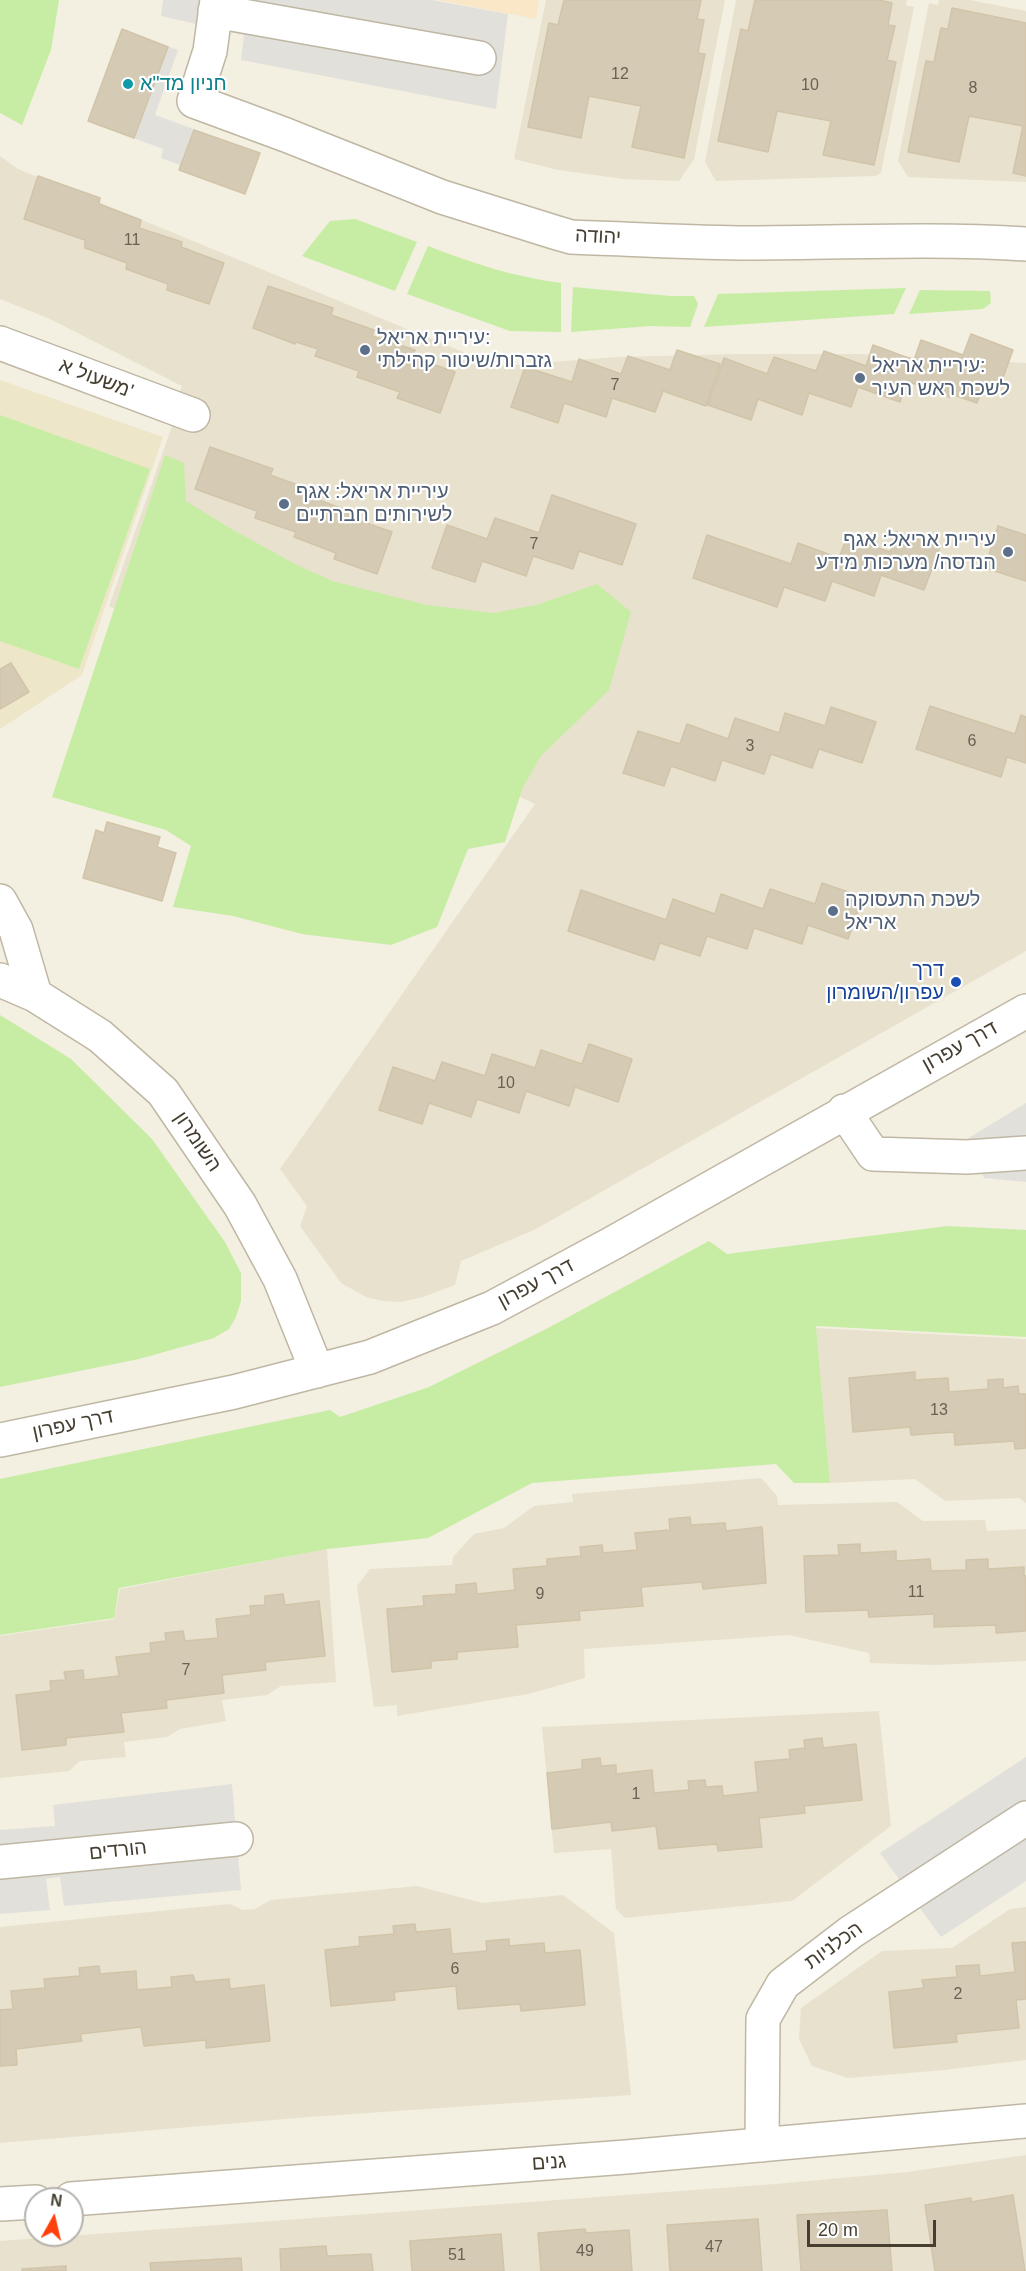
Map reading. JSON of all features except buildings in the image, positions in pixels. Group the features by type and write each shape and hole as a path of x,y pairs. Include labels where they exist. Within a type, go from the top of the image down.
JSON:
{"street":[{"path":"216,6 479,58"},
{"name":"יהודה","path":"216,6 210,51 194,101 442,197 571,237 739,243 923,239 1026,244"},
{"name":"משעול א'","path":"0,343 193,415"},
{"path":"0,901 16,930 35,995"},
{"name":"השומרון","path":"0,980 35,995 100,1036 163,1092 240,1205 280,1279 317,1371"},
{"name":"דרך עפרון","path":"0,1440 234,1392 370,1357 492,1308 611,1244 844,1111 1026,1011"},
{"path":"844,1111 873,1154 967,1157 1026,1154"},
{"name":"הכלניות","path":"762,2145 763,2019 783,1984 851,1932 1026,1818"},
{"name":"הורדים","path":"0,1862 236,1839"},
{"name":"גנים","path":"84,2198 762,2145 1026,2121"},
{"path":"0,2204 24,2203"}],"shaded area":[{"path":"163,0 432,0 508,14 496,109 241,60 244,35 161,16"},
{"path":"438,0 539,0 536,19"},
{"path":"546,0 725,0 694,159 679,181 624,179 558,170 514,159"},
{"path":"736,0 907,0 906,5 914,7 881,173 875,176 716,181 705,162"},
{"path":"939,0 970,0 1026,11 1026,182 908,177 898,161 929,3 938,5"},
{"path":"122,29 178,50 155,115 260,153 245,194 179,170 180,165 161,158 163,149 88,121"},
{"path":"0,156 18,169 497,366 618,357 739,354 861,354 1026,363 1026,951 536,1229 461,1261 455,1285 423,1297 401,1302 366,1297 341,1283 300,1226 307,1206 280,1169 535,804 109,606 172,426 168,424 182,386 50,319 0,299"},
{"path":"0,380 163,437 82,675 0,729"},
{"path":"1026,1103 1026,1182 984,1178 967,1139"},
{"path":"816,1328 1026,1339 1026,1503 1019,1498 945,1501 915,1479 830,1483"},
{"path":"761,1478 777,1496 778,1505 897,1502 923,1521 985,1520 987,1531 1026,1529 1026,1661 935,1665 870,1663 869,1653 789,1635 584,1649 585,1678 528,1694 397,1716 397,1705 374,1707 357,1586 370,1569 452,1565 453,1557 474,1534 504,1528 534,1506 573,1502 572,1494"},
{"path":"327,1549 336,1682 281,1686 267,1695 222,1700 226,1721 180,1729 167,1737 124,1742 126,1757 80,1761 69,1771 0,1778 0,1636 114,1619 120,1589"},
{"path":"879,1711 891,1826 792,1901 625,1918 616,1909 611,1849 554,1853 542,1727"},
{"path":"1026,1757 1026,1881 941,1937 880,1853"},
{"path":"232,1784 241,1890 64,1906 60,1877 46,1879 50,1910 0,1914 0,1830 55,1826 53,1805"},
{"path":"417,1886 482,1903 563,1895 614,1933 631,2095 309,2117 0,2143 0,1927 230,1904 243,1910 255,1909 271,1900"},
{"path":"1026,1907 1026,2060 848,2078 812,2066 799,2039 801,2008 882,1951 952,1948 1010,1909"},
{"path":"1026,2155 1026,2271 0,2271 0,2241 24,2239 24,2247 84,2247 84,2235 775,2184 907,2172"}],"green space":[{"path":"0,0 59,0 51,50 22,125 0,113"},
{"path":"355,219 417,242 395,291 302,256 330,221"},
{"path":"428,246 493,269 561,283 561,332 510,331 407,294"},
{"path":"573,287 694,296 698,304 690,327 651,326 571,332"},
{"path":"906,288 894,314 704,327 718,294"},
{"path":"920,290 990,291 991,303 983,309 909,314"},
{"path":"0,415 150,469 79,669 0,641"},
{"path":"165,455 184,463 186,501 295,564 332,581 427,605 493,613 536,605 597,584 631,612 609,690 541,756 523,787 505,842 468,849 437,927 391,945 302,934 233,916 173,907 191,846 166,830 52,797"},
{"path":"0,1015 71,1059 152,1139 225,1242 241,1273 241,1301 229,1329 214,1338 139,1359 0,1387"},
{"path":"948,1226 1026,1230 1026,1337 816,1326 830,1483 794,1483 776,1464 532,1483 428,1538 328,1549 119,1588 114,1618 0,1635 0,1479 330,1410 340,1417 429,1387 548,1328 709,1241 727,1254"}],"place":[{"name":"חניון מד\"א","path":"128,84"},
{"name":"עיריית אריאל: גזברות/שיטור קהילתי","path":"365,350"},
{"name":"עיריית אריאל: לשכת ראש העיר","path":"860,378"},
{"name":"עיריית אריאל: אגף לשירותים חברתיים","path":"284,504"},
{"name":"עיריית אריאל: אגף הנדסה/ מערכות מידע","path":"1008,552"},
{"name":"לשכת התעסוקה אריאל","path":"833,911"},
{"name":"דרך עפרון/השומרון","path":"956,982"}]}
